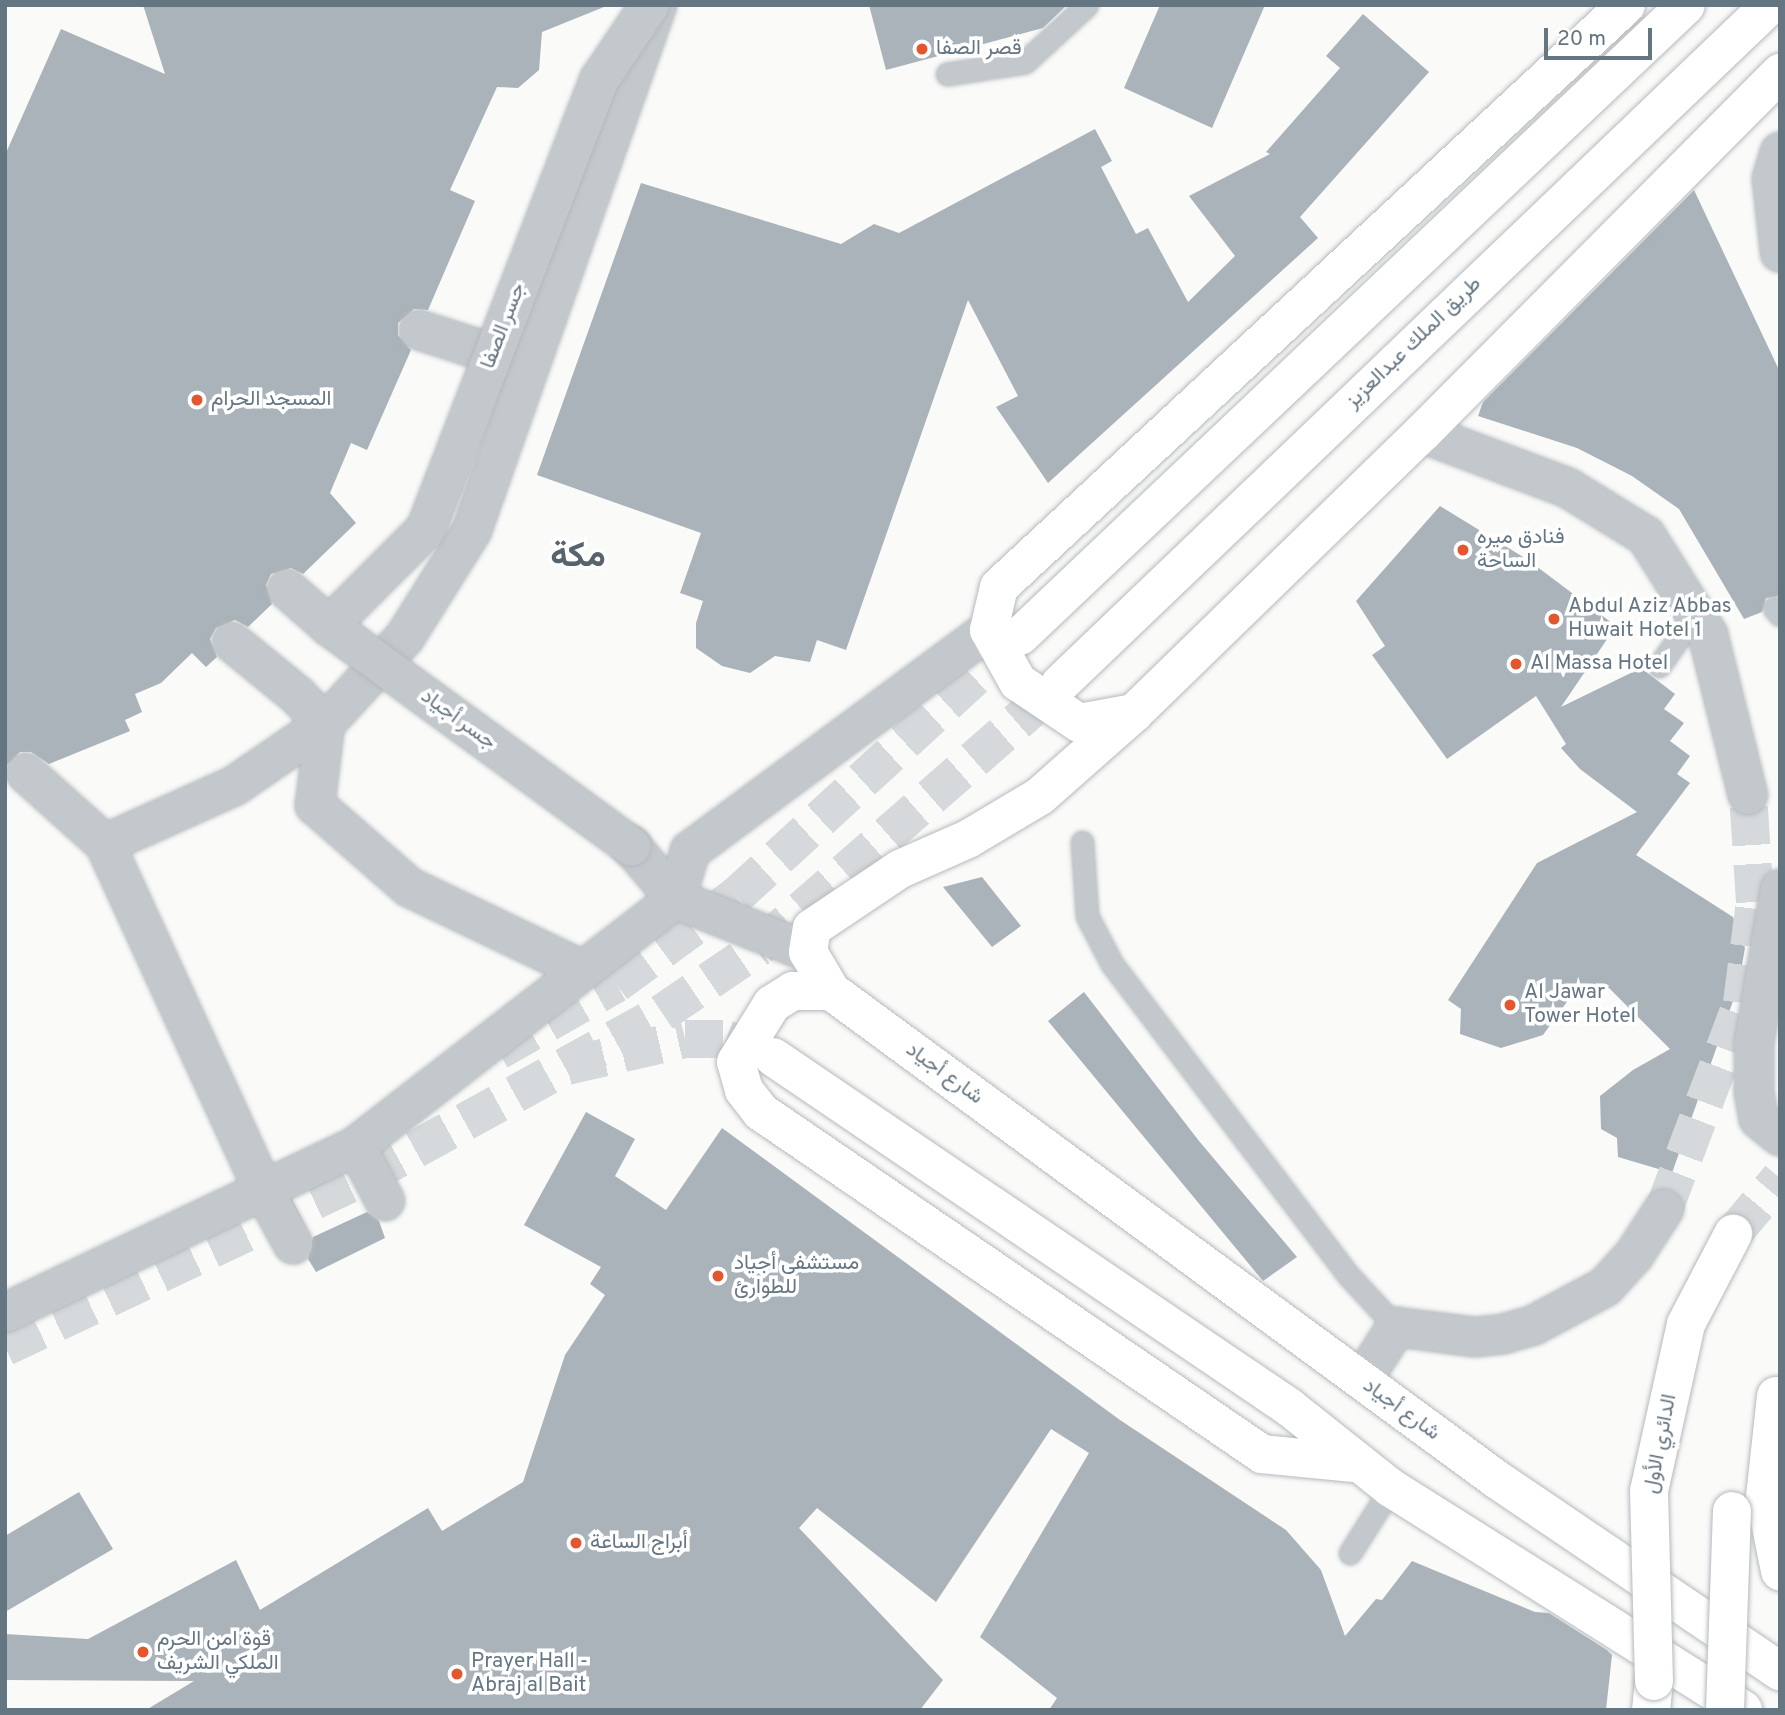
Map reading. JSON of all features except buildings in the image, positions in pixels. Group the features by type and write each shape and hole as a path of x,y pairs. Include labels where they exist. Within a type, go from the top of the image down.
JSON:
{"main road":[{"path":"1133,713 1079,723 1018,682 1005,633 999,587 1626,5"},
{"path":"1005,633 1686,5"},
{"name":"طريق الملك عبدالعزيز","path":"1060,684 1770,5"},
{"path":"1353,1462 1262,1454 761,1112 744,1090 736,1062 746,1038 772,1004 793,991 831,990 808,952 812,928 900,869 968,839 1040,796 1133,713 1422,433 1780,73"},
{"name":"شارع أجياد","path":"831,990 1496,1479 1780,1671"},
{"path":"773,1057 1289,1408 1353,1462 1391,1488 1742,1710"},
{"name":"الدائري الأول","path":"1651,1710 1649,1491 1686,1324 1733,1234"},
{"path":"1778,1393 1765,1497 1780,1571"},
{"path":"1725,1710 1732,1511 1778,1393"}],"street":[{"name":"جسر الصفا","path":"329,626 426,529 600,79 650,5"},
{"path":"105,844 234,786 325,724 405,637 472,530 657,5"},
{"path":"1780,152 1772,179 1780,253"},
{"path":"419,330 529,366"},
{"path":"1422,433 1568,488 1646,536 1697,612 1729,708 1748,795"},
{"name":"جسر أجياد","path":"287,589 329,626 631,846 676,899"},
{"path":"5,1313 356,1146 676,899 690,851 1005,633"},
{"path":"232,642 298,695 325,724 315,805 409,887 582,970"},
{"path":"26,773 105,844 263,1189 293,1244"},
{"path":"1780,888 1754,1067 1759,1119 1780,1136"},
{"path":"676,899 808,952"},
{"path":"356,1146 384,1201"},
{"path":"1362,1381 1396,1327 1475,1337 1534,1325 1605,1287 1634,1255 1664,1209"}],"lane":[{"path":"947,74 1025,62 1087,5"},
{"path":"1659,666 1697,612"},
{"path":"1082,842 1087,916 1112,964 1349,1276 1396,1327"},
{"path":"1350,1553 1391,1488"}],"tunnel":[{"path":"498,1051 616,984 736,896 1020,636"},
{"path":"5,1347 365,1177 662,1013 759,947 1060,684"},
{"path":"1664,1209 1742,1003 1755,902 1748,795"},
{"path":"567,1066 685,1039 726,1039 773,1057"},
{"path":"1733,1234 1780,1178"}],"place":[{"name":"قصر الصفا","path":"922,49"},
{"name":"المسجد الحرام","path":"197,400"},
{"name":"فنادق ميره الساحة","path":"1463,550"},
{"name":"Abdul Aziz Abbas Huwait Hotel 1","path":"1554,619"},
{"name":"Al Massa Hotel","path":"1516,664"},
{"name":"Al Jawar Tower Hotel","path":"1510,1005"},
{"name":"مستشفى أجياد للطوارئ","path":"718,1276"},
{"name":"أبراج الساعة","path":"576,1543"},
{"name":"قوة امن الحرم الملكي الشريف","path":"143,1652"},
{"name":"Prayer Hall - Abraj al Bait","path":"457,1674"}],"district":[{"name":"مكة","path":"578,557"}]}
